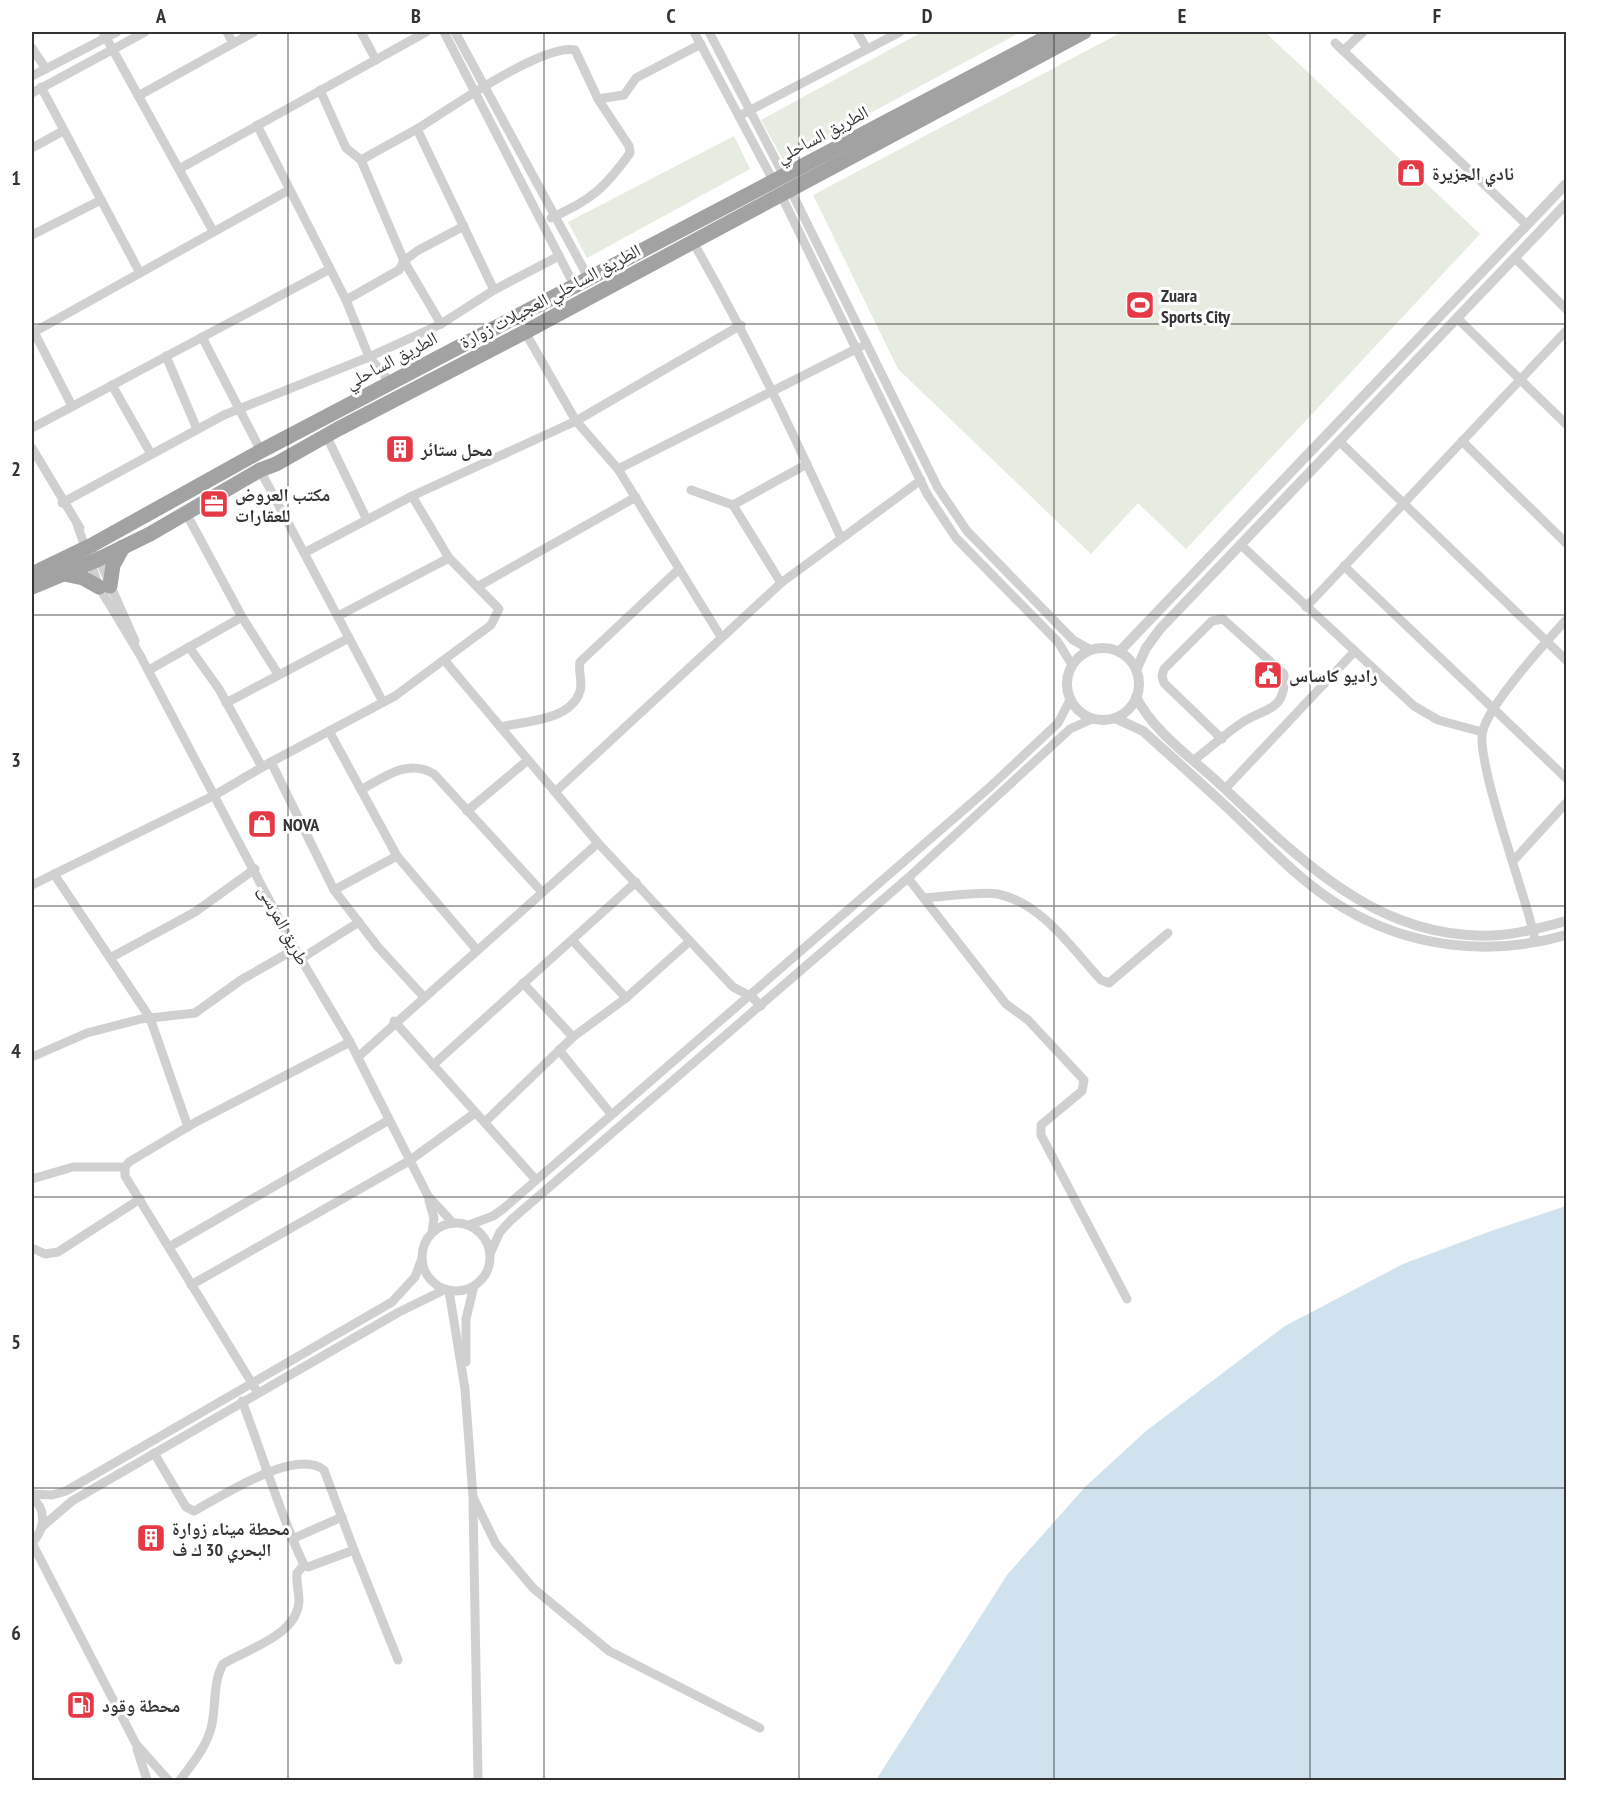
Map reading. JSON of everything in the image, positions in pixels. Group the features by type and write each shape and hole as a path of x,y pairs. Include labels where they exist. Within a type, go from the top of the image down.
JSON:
{"highway":[{"name":"الطريق الساحلي","path":"32,574 90,554 261,451 588,277 782,184 1057,32"},
{"name":"الطريق الساحلي العجيلات زوارة","path":"32,587 64,574 90,554 123,547 260,470 276,464 326,435 693,242 782,184 1084,32"},
{"path":"64,574 104,586 123,547"}],"street":[{"path":"32,76 104,34 117,32"},
{"path":"32,93 145,32"},
{"path":"227,32 233,43"},
{"path":"138,96 254,32"},
{"path":"361,32 376,60"},
{"path":"179,169 426,32"},
{"path":"444,32 493,123 574,285"},
{"path":"454,32 588,277"},
{"path":"694,32 739,116 782,184 867,343 938,488 960,521 1073,640 1091,650 1110,649 1119,652 1136,670 1139,683 1136,697 1131,706 1115,718"},
{"path":"709,32 750,110 856,349 921,480 956,538 1058,642 1072,665"},
{"path":"857,32 867,49"},
{"path":"739,116 900,32"},
{"path":"1343,51 1363,32"},
{"path":"104,34 213,231"},
{"path":"1335,43 1527,225"},
{"path":"598,99 624,94 636,78 700,44"},
{"path":"32,48 46,69"},
{"path":"361,160 417,129 476,91 548,54 572,49 578,54 598,99 629,146 630,153 584,204 543,222"},
{"path":"41,87 140,273"},
{"path":"320,90 346,148 361,160 404,261 441,324"},
{"path":"493,123 502,118"},
{"path":"257,125 346,300 369,357 390,382"},
{"path":"417,129 494,290"},
{"path":"32,148 63,131"},
{"path":"1119,652 1307,458 1566,184"},
{"path":"72,406 33,329 140,273 289,190"},
{"path":"32,235 101,200"},
{"path":"1136,670 1146,648 1160,630 1341,443 1566,204"},
{"path":"346,300 399,270 404,261 464,226"},
{"path":"693,242 741,325 774,390 841,538"},
{"path":"62,503 197,429 369,357 441,324 494,290 560,256"},
{"path":"1516,259 1566,309"},
{"path":"32,428 330,269"},
{"path":"1458,319 1566,424"},
{"path":"304,553 412,496 576,421 741,325"},
{"path":"1306,607 1566,331"},
{"path":"525,332 576,421 618,469 721,638"},
{"path":"202,337 261,451"},
{"path":"618,469 867,343"},
{"path":"166,356 197,429"},
{"path":"112,385 152,454"},
{"path":"326,435 367,520"},
{"path":"1462,441 1566,543"},
{"path":"1341,443 1566,660"},
{"name":"طريق المرسى","path":"32,448 62,503 77,524 104,586 255,869 295,949 358,1057 428,1196 434,1218 432,1233"},
{"path":"1307,458 1317,467"},
{"path":"733,505 807,464"},
{"path":"260,470 383,702"},
{"path":"555,792 781,583 921,480"},
{"path":"692,490 733,505 781,583"},
{"path":"32,885 215,795 383,702 445,661 498,616 500,609 449,558 412,496"},
{"path":"477,587 636,497"},
{"path":"186,513 242,617 278,674"},
{"path":"949,527 960,521"},
{"path":"1242,546 1354,652 1426,714 1482,732"},
{"path":"338,616 449,558"},
{"path":"1344,566 1566,778"},
{"path":"501,727 554,716 576,699 581,688 578,670 580,662 678,570"},
{"path":"148,670 242,617"},
{"path":"1194,760 1222,739 1245,720 1268,712 1277,704 1285,682 1284,674 1223,619 1212,621 1164,669 1162,676 1164,683 1222,739"},
{"path":"1535,943 1514,860 1494,799 1482,732 1494,709 1566,620"},
{"path":"226,703 349,638"},
{"path":"189,647 266,765 334,890 423,996"},
{"path":"1091,650 1072,665 1067,689 1070,700 1079,712 1092,719"},
{"path":"1225,789 1354,652"},
{"path":"445,661 598,843 737,991 749,995 761,1006"},
{"path":"1136,697 1146,714 1225,789 1314,871 1354,899 1413,924 1456,934 1480,935 1533,930 1566,921"},
{"path":"1070,700 1058,723 990,787 493,1216 469,1225 453,1223 438,1228 432,1233 423,1246 422,1258 424,1271 432,1282 446,1290 458,1292 474,1286 487,1272 490,1254 500,1232 511,1220 909,878 1070,729 1092,719 1115,718 1143,731 1306,880 1341,906 1409,936 1455,946 1479,948 1535,943 1566,934"},
{"path":"329,731 397,856 477,949"},
{"path":"467,811 528,760"},
{"path":"361,790 395,772 418,767 434,774 542,892"},
{"path":"1514,860 1566,803"},
{"path":"358,1057 394,1021 598,843"},
{"path":"334,890 397,856"},
{"path":"110,958 195,912 255,869"},
{"path":"1306,880 1314,871"},
{"path":"54,874 150,1018 188,1127"},
{"path":"909,878 1006,1004 1028,1020 1084,1080 1082,1091 1041,1125 1041,1135 1127,1299"},
{"path":"433,1065 636,882"},
{"path":"924,898 998,894 1021,904 1040,915 1101,980 1109,983 1168,933"},
{"path":"302,958 359,922"},
{"path":"572,940 626,998"},
{"path":"485,1122 573,1037 626,998 690,941"},
{"path":"32,1057 87,1033 150,1018 195,1013 242,980 295,949"},
{"path":"523,983 573,1037"},
{"path":"394,1021 536,1180"},
{"path":"258,1393 125,1176 125,1167 129,1162 188,1127 350,1042"},
{"path":"559,1050 611,1114"},
{"path":"190,1284 409,1161 475,1113"},
{"path":"169,1247 390,1120"},
{"path":"32,1179 74,1167 125,1167"},
{"name":"طريق المرسى","path":"428,1196 453,1223"},
{"path":"32,1248 45,1254 58,1252 140,1199"},
{"path":"469,1225 487,1242 490,1254"},
{"path":"43,1526 42,1512 32,1496 52,1495 66,1491 392,1302 415,1276 422,1258"},
{"path":"474,1286 466,1319 465,1389 473,1497 478,1780"},
{"path":"446,1290 465,1389"},
{"path":"147,1780 136,1744 32,1543 43,1526 63,1506 243,1401 446,1290"},
{"path":"243,1401 269,1470 280,1514 303,1565 308,1567 354,1550"},
{"path":"154,1453 174,1490 186,1507 194,1512 269,1470 308,1464 319,1466 324,1470 398,1660"},
{"path":"473,1497 496,1544 533,1588 609,1651 760,1728"},
{"path":"292,1539 342,1517"},
{"path":"180,1780 201,1752 209,1734 218,1674 223,1664 280,1633 292,1618 299,1602 297,1573 303,1565"},
{"path":"136,1744 168,1780"}],"shaded area":[{"path":"922,32 1021,32 783,160 761,120"},
{"name":"Zuara Sports City","path":"1122,32 1265,32 1480,234 1186,549 1138,503 1091,554 898,369 813,195"},
{"path":"734,136 750,169 587,258 568,222"}],"water":[{"path":"1566,1206 1566,1780 876,1780 1007,1575 1085,1487 1146,1431 1285,1326 1403,1264"}],"place":[{"name":"نادي الجزيرة","path":"1411,173"},
{"name":"Zuara Sports City","path":"1140,305"},
{"name":"محل ستائر","path":"400,449"},
{"name":"مكتب العروض للعقارات","path":"214,504"},
{"name":"راديو كاساس","path":"1268,675"},
{"name":"NOVA","path":"262,824"},
{"name":"محطة ميناء زوارة البحري 30 ك ف","path":"151,1538"},
{"name":"محطة وقود","path":"81,1705"}]}
